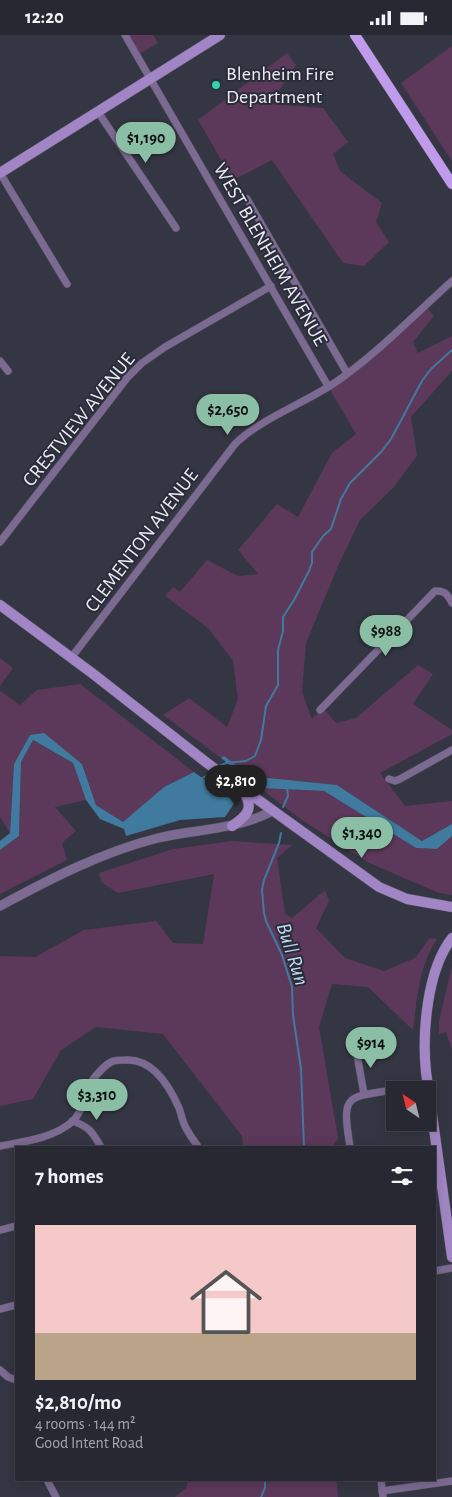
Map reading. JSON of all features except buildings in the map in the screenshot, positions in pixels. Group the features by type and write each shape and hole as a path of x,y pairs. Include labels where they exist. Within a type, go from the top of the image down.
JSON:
{"main road":[{"path":"0,173 220,35"},
{"path":"355,35 452,184"},
{"path":"0,605 207,763 380,887 406,899 452,907"},
{"path":"232,826 243,818 249,809 248,800 241,788"},
{"path":"427,1081 424,1047 427,1017 440,957 452,938"},
{"path":"434,1131 452,1257"}],"street":[{"name":"WEST BLENHEIM AVENUE","path":"125,35 328,387"},
{"path":"98,111 176,228"},
{"path":"0,173 67,284"},
{"path":"247,199 347,373"},
{"name":"CLEMENTON AVENUE","path":"72,659 235,444 244,435 328,387 347,373 452,281"},
{"name":"CRESTVIEW AVENUE","path":"0,542 127,378 142,363 165,347 271,286"},
{"path":"0,361 8,371"},
{"path":"320,710 435,591 446,593 452,603"},
{"path":"390,779 396,781 452,750"},
{"path":"0,906 108,853 158,838 232,826 272,811"},
{"path":"356,1049 364,1094"},
{"path":"0,1146 39,1139 54,1134 81,1112 88,1087 95,1077 113,1061 136,1059 147,1064 170,1091 179,1108 184,1124 197,1145"},
{"path":"350,1146 346,1118 347,1109 353,1099 364,1094 386,1091"},
{"path":"72,1121 80,1123 91,1130 100,1146"},
{"path":"0,1230 15,1227"},
{"path":"436,1271 452,1268"},
{"path":"0,1309 15,1305"},
{"path":"0,1370 8,1377 15,1380"},
{"path":"48,1481 56,1497"},
{"path":"381,1481 383,1494 452,1481"}],"shaded area":[{"path":"124,35 153,35 158,43 136,56"},
{"path":"452,46 452,161 401,83"},
{"path":"287,53 296,65 270,104 323,108 348,142 333,154 340,171 382,203 376,222 389,242 364,266 343,263 272,160 233,180 198,120"},
{"path":"425,305 434,316 413,342 418,353 452,336 452,371 411,417 417,456 393,488 360,520 338,566 306,643 302,692 312,719 323,708 336,723 356,718 418,665 433,674 413,704 452,730 452,734 380,773 405,806 452,801 452,824 422,841 337,785 250,776 224,757 221,758 163,715 189,698 227,727 238,699 233,661 208,628 165,596 173,587 180,592 207,560 238,576 258,574 238,550 277,504 298,517 332,453 356,434 329,388"},
{"path":"0,658 13,668 0,686"},
{"path":"80,684 194,772 164,787 123,822 96,805 82,763 30,735 14,764 10,833 0,817 0,691 20,705 37,690"},
{"path":"32,740 73,763 86,800 55,807 76,831 62,843 67,860 0,894 0,850 19,836 21,762"},
{"path":"260,788 324,791 416,848 437,849 452,836 452,895 439,893 367,862 302,820"},
{"path":"232,841 292,845 277,858 285,914 292,918 325,890 329,901 316,928 345,958 384,971 415,958 430,938 437,939 426,960 423,971 413,1030 368,987 332,984 319,1027 338,1138 334,1146 243,1146 242,1136 163,1034 96,1027 61,1050 33,1099 0,1106 0,956 35,957 84,930 156,921 173,943 203,944 214,874 118,893 101,882 99,873 173,849"},
{"path":"452,966 452,1050 446,1032 439,1034 439,1021"},
{"path":"188,1481 335,1481 337,1483 338,1497 175,1497 186,1488"}],"water":[{"path":"44,733 82,764 96,805 123,822 164,787 194,772 235,802 225,817 180,820 126,836 124,829 100,819 86,800 73,763 33,740 21,762 19,836 0,850 0,841 10,833 14,764 30,735"},
{"path":"224,756 250,776 337,785 422,841 452,824 452,836 437,849 416,848 324,791 260,788 221,758"}],"waterway":[{"path":"219,766 226,763 246,761 255,756 261,740 266,706 278,685 278,650 283,631 283,617 309,571 312,563 312,552 323,536 331,529 341,499 350,483 381,452 391,439 422,381 431,369 452,350"},
{"path":"201,779 212,772"},
{"name":"Bull Run","path":"283,807 288,796 287,788"},
{"name":"Bull Run","path":"281,833 262,890 266,921 282,955 292,987 293,1015 301,1069 304,1146"},
{"name":"Bull Run","path":"261,1497 265,1488 265,1481"}],"place":[{"name":"Blenheim Fire Department","path":"216,85"}]}
